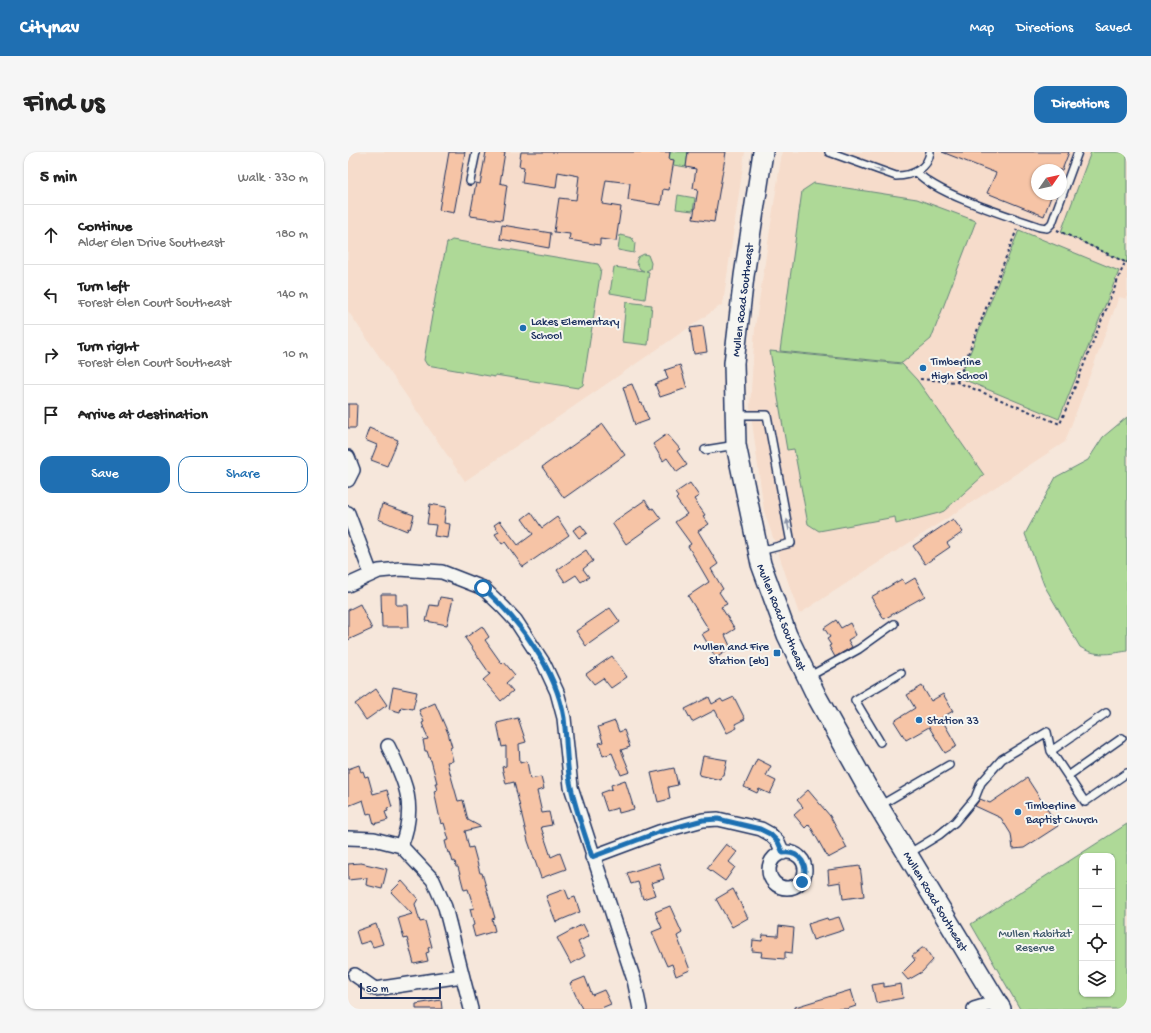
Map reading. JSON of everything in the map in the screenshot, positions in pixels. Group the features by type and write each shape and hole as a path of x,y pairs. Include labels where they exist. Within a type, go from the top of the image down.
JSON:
{"street":[{"name":"Mullen Road Southeast","path":"763,152 744,276 735,355 736,445 757,551 767,583 787,635 807,678 879,806 999,1006"},
{"path":"348,457 353,470 348,480"},
{"path":"348,513 371,574"},
{"path":"348,585 379,571 400,568 442,572 483,588 504,607 516,621 540,657 557,692 564,718 571,787 592,857 632,973 640,1009"},
{"path":"388,746 401,772 409,795 410,818 401,846"},
{"path":"592,857 659,832 703,820 718,819 760,829 770,834 778,842 783,853"},
{"path":"348,838 374,839 401,846 427,872 440,894 472,1009"},
{"path":"355,975 375,989 462,976"},
{"path":"974,1009 999,1006"}],"lane":[{"path":"470,181 476,152"},
{"path":"829,152 896,176 906,176 917,172 929,158 930,152"},
{"path":"917,172 931,185 1040,228 1047,228 1052,223 1078,152"},
{"path":"736,415 767,415 791,543 757,551"},
{"path":"705,450 736,445"},
{"path":"807,678 859,649 894,624"},
{"path":"880,742 855,700 901,673"},
{"path":"1051,751 1106,713"},
{"path":"908,854 939,835 955,822 975,798 981,783 1002,759 1047,732 1051,751 1085,802 1127,773"},
{"path":"1068,776 1122,738"},
{"path":"879,806 949,765"}],"path":[{"path":"957,382 1021,220"},
{"path":"920,379 957,382 1060,424 1126,262 1049,226"}],"shaded area":[{"name":"Lakes Elementary School","path":"348,152 745,152 723,304 465,481 348,311"},
{"name":"Timberline High School","path":"782,152 1127,152 1127,299 1119,297 1065,442 799,614 764,511 750,407 755,327"}],"green space":[{"path":"670,152 688,152 686,167 673,165 669,159"},
{"path":"1091,152 1127,152 1127,263 1061,232"},
{"path":"814,183 917,199 976,221 931,339 902,363 780,351 802,191"},
{"path":"678,195 695,198 693,211 676,209"},
{"path":"1019,230 1119,271 1059,419 960,378"},
{"path":"620,235 632,238 635,243 634,253 618,250"},
{"path":"452,240 598,264 601,269 583,385 578,388 495,375 495,377 427,365 424,360 436,293 447,243"},
{"path":"644,254 648,255 651,263 650,269 646,271 649,272 645,299 610,293 614,267 644,271 640,269 636,262 638,257"},
{"path":"626,302 652,305 648,345 622,342"},
{"path":"770,351 902,364 917,380 984,475 944,511 939,513 896,524 895,517 819,531 808,524 794,449 787,450"},
{"path":"1127,417 1127,651 1103,654 1092,652 1080,647 1044,585 1025,534 1056,477 1088,460 1103,437"},
{"name":"Mullen Habitat Reserve","path":"1127,824 1127,1009 1020,1009 971,924 1079,855 1079,997 1115,997 1115,853 1082,853"}],"building":[{"path":"449,152 465,152 454,213 439,210"},
{"path":"486,152 505,152 500,183 507,185 502,220 470,216 476,183 480,184"},
{"path":"521,152 670,152 669,159 674,160 669,190 663,189 661,205 628,200 630,183 606,180 602,204 621,207 616,241 600,239 600,245 569,240 570,234 554,232 559,198 576,200 579,176 558,172 556,188 522,183 524,167 519,166"},
{"path":"688,152 726,152 714,222 693,219 698,189 693,188 696,169 686,167"},
{"path":"942,152 1069,152 1064,164 1031,164 1031,200 1050,200 1044,216 987,193 996,173"},
{"path":"502,225 551,233 549,248 500,239"},
{"path":"703,326 707,352 694,354 690,328"},
{"path":"680,365 687,388 660,397 655,384 668,379 665,370"},
{"path":"632,384 640,404 642,403 649,420 635,425 623,387"},
{"path":"348,404 357,404 356,428 348,428"},
{"path":"603,424 625,455 564,498 542,467"},
{"path":"369,428 398,440 387,466 371,460 377,445 365,440"},
{"path":"667,434 680,449 677,451 687,465 677,472 667,458 663,461 653,444"},
{"path":"690,483 699,496 694,499 705,515 703,516 709,524 698,531 718,564 711,569 723,589 719,592 727,604 721,607 735,629 725,635 731,648 716,658 702,634 709,630 688,596 709,582 688,546 691,544 675,522 687,514 676,499 678,497 675,493"},
{"path":"645,500 651,509 653,508 661,519 626,544 612,523"},
{"path":"382,504 414,515 410,529 408,528 407,531 378,519"},
{"path":"430,504 446,507 444,523 450,524 448,538 434,536 436,525 427,524"},
{"path":"531,512 542,528 557,517 569,535 523,567 505,542 502,544 495,534 499,532 494,525 500,521 518,545 533,534 522,519"},
{"path":"953,519 963,532 947,543 950,547 925,564 913,546"},
{"path":"581,525 587,533 579,538 573,530"},
{"path":"586,550 593,561 583,569 589,577 581,582 576,575 565,582 557,570"},
{"path":"915,578 925,596 884,619 871,597 902,579 905,584"},
{"path":"381,594 396,594 396,605 408,605 409,627 382,627"},
{"path":"440,597 453,599 447,625 426,621 430,605 438,606"},
{"path":"360,604 372,629 348,640 348,610"},
{"path":"610,608 620,622 586,646 576,631"},
{"path":"836,620 841,628 850,623 856,635 848,640 852,647 835,657 829,646 831,645 827,639 830,637 824,628"},
{"path":"482,626 489,637 485,640 502,664 504,662 515,675 506,683 513,691 501,701 483,680 490,674 465,638"},
{"path":"612,656 627,677 611,688 603,678 594,684 586,674"},
{"name":"Station 33","path":"922,686 931,701 943,694 953,711 941,718 957,746 945,753 929,727 906,740 894,721 915,708 907,695"},
{"path":"393,687 417,692 413,709 401,707 400,712 389,709"},
{"path":"376,689 387,705 366,720 355,704"},
{"path":"709,697 712,704 721,699 723,702 734,697 745,719 735,724 737,728 727,733 715,710 692,722 685,709"},
{"path":"435,703 448,733 452,747 450,748 453,761 447,762 458,801 463,800 468,820 481,827 465,831 469,848 473,847 480,873 482,873 495,918 492,919 495,931 475,937 470,909 474,908 468,889 464,890 458,867 456,867 455,861 453,862 450,852 448,853 445,841 449,840 444,823 441,824 434,791 437,790 435,783 437,783 431,760 427,751 425,751 423,740 428,739 422,723 424,722 419,710"},
{"path":"518,718 526,742 519,744 520,763 527,761 530,779 541,777 544,789 537,791 542,813 549,812 552,825 541,827 551,857 560,853 566,869 541,878 528,841 514,782 506,784 502,767 506,766 506,746 502,747 497,723"},
{"path":"615,721 619,732 624,730 630,747 621,750 630,772 621,775 612,753 603,756 599,743 603,742 598,727"},
{"path":"703,756 727,760 724,775 722,775 721,780 699,775"},
{"path":"757,759 771,766 766,776 776,781 770,794 759,789 757,793 744,787"},
{"path":"359,765 361,772 363,771 365,777 368,776 373,794 387,790 392,807 387,808 388,811 385,812 388,820 374,824 371,813 367,814 363,800 348,806 348,769"},
{"path":"674,768 678,785 668,787 670,799 658,802 651,773"},
{"name":"Timberline Baptist Church","path":"1027,778 1058,826 1024,848 1013,849 1011,834 1001,818 975,806 980,799 990,803"},
{"path":"625,780 634,809 619,813 618,808 607,811 601,793 612,789 611,785"},
{"path":"808,790 830,816 847,848 828,858 809,824 805,828 794,815 803,807 797,800"},
{"path":"726,844 737,852 729,862 735,867 725,881 707,868"},
{"path":"361,863 387,869 382,889 366,885 367,878 348,880 348,864"},
{"path":"659,863 664,879 651,883 655,895 643,899 638,882 631,884 627,873"},
{"path":"860,866 864,896 843,899 841,882 829,884 828,870"},
{"path":"402,881 418,899 415,904 420,922 425,921 432,947 428,948 429,952 426,953 428,961 414,964 407,938 404,939 398,918 412,914 391,892"},
{"path":"565,889 569,899 575,897 580,912 556,922 546,896"},
{"path":"733,889 748,918 732,927 716,899"},
{"path":"670,906 682,933 677,936 690,970 676,976 672,964 667,966 652,932 662,928 655,912"},
{"path":"839,917 844,930 813,940 808,924 827,918 828,920"},
{"path":"376,924 383,944 373,947 370,941 360,944 356,931"},
{"path":"583,924 589,936 578,942 585,956 571,964 557,938"},
{"path":"779,926 794,928 792,953 785,952 785,959 761,957 762,952 752,951 753,940 762,941 763,935 778,936"},
{"path":"922,948 925,948 933,960 922,972 908,980 902,973 915,960 912,956"},
{"path":"585,977 592,995 604,990 611,1004 599,1009 582,1009 570,983"},
{"path":"884,983 884,987 901,984 903,998 876,1003 872,985"},
{"path":"851,990 856,1006 847,1009 795,1009 795,1007"},
{"path":"441,1000 442,1009 416,1009 416,1004"}],"place":[{"name":"Lakes Elementary School","path":"523,328"},
{"name":"Timberline High School","path":"923,368"},
{"name":"Mullen and Fire Station [eb]","path":"777,653"},
{"name":"Station 33","path":"919,720"},
{"name":"Timberline Baptist Church","path":"1018,812"}],"route":[{"path":"483,588 504,607 516,621 544,664 557,692 564,718 565,740 571,787 592,857 659,832 703,820 718,819 760,829 770,834 778,842 783,853 788,852 794,854 799,856 802,860 805,866 802,882"}]}
